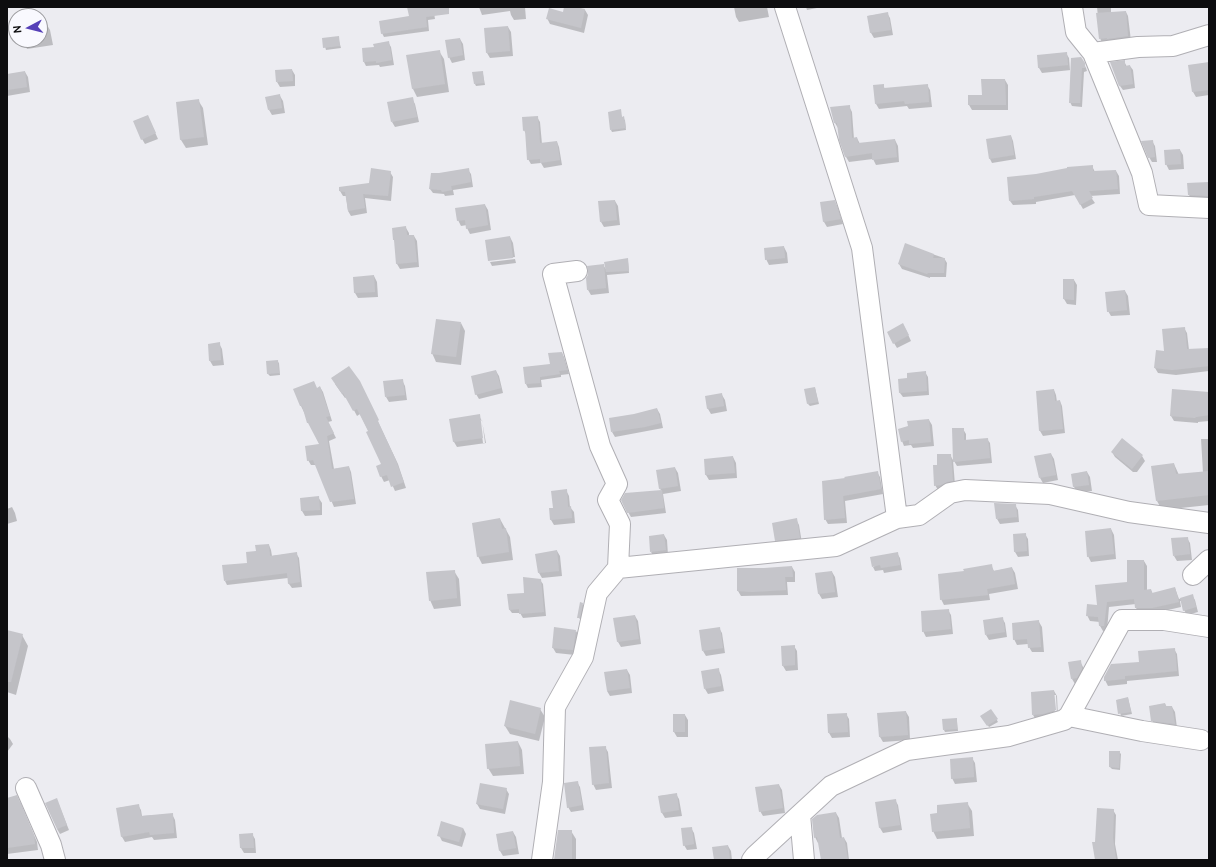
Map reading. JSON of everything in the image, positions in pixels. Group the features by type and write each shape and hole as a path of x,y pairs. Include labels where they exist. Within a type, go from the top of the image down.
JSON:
{"street":[{"path":"785,7 862,248 897,518"},
{"path":"1072,7 1076,32 1093,53 1142,173 1149,205 1209,208"},
{"path":"1093,53 1138,47 1173,46 1209,35"},
{"path":"542,860 553,782 555,707 583,657 597,593 618,568 620,524 608,500 617,484 600,446 553,274 578,271"},
{"path":"618,568 836,546 897,518 919,515 950,493 965,490 1050,494 1129,512 1209,523"},
{"path":"1193,575 1209,560"},
{"path":"752,860 754,856 831,786 907,750 1009,736 1064,720 1069,716 1122,620 1164,620 1209,627"},
{"path":"1069,716 1142,731 1201,740"},
{"path":"26,788 52,845 55,860"},
{"path":"800,815 804,860"}],"building":[{"path":"407,7 449,7 449,14 426,17 427,27 381,34 379,21 409,16"},
{"path":"564,7 585,9 581,28 546,19 549,8 563,12"},
{"path":"1126,11 1128,36 1099,39 1096,13"},
{"path":"888,12 891,30 870,33 867,16"},
{"path":"508,26 510,51 486,53 484,28"},
{"path":"339,36 340,46 323,48 322,38"},
{"path":"460,38 463,55 448,58 445,40"},
{"path":"389,41 392,60 376,63 376,61 363,62 362,48 374,47 373,44"},
{"path":"440,50 445,84 412,89 406,55"},
{"path":"1067,52 1068,65 1038,68 1037,55"},
{"path":"1081,57 1085,63 1085,68 1082,68 1080,103 1069,103 1071,58"},
{"path":"1125,60 1125,66 1130,65 1133,84 1119,86 1110,62"},
{"path":"1209,62 1209,90 1192,92 1188,65"},
{"path":"292,69 293,81 276,82 275,70"},
{"path":"25,71 27,87 7,90 7,74"},
{"path":"483,71 484,83 474,84 472,72"},
{"path":"981,79 1005,79 1006,105 968,105 968,95 982,95"},
{"path":"884,84 884,88 928,84 929,102 905,104 904,101 875,104 873,85"},
{"path":"280,94 282,108 268,110 265,97"},
{"path":"413,97 417,117 391,122 387,102"},
{"path":"199,99 204,137 180,140 176,102"},
{"path":"850,105 852,138 857,137 858,143 895,139 897,157 872,160 872,153 845,157 839,140 837,123 834,123 830,107"},
{"path":"621,109 626,128 610,130 608,112"},
{"path":"148,115 156,133 141,140 133,121"},
{"path":"538,116 540,143 557,141 560,160 540,163 540,159 527,160 525,130 523,131 522,117"},
{"path":"1011,135 1014,155 989,159 986,139"},
{"path":"1153,140 1155,157 1148,158 1141,141"},
{"path":"1180,149 1181,164 1165,165 1164,150"},
{"path":"1093,165 1093,171 1116,170 1118,189 1089,191 1093,198 1080,205 1072,191 1034,197 1034,199 1009,201 1007,177 1036,174 1067,167"},
{"path":"371,168 391,171 388,196 363,194 365,208 348,211 345,192 339,191 339,187 369,183"},
{"path":"469,168 471,182 451,186 452,190 442,192 441,190 429,189 431,173"},
{"path":"1209,182 1209,196 1188,195 1187,183"},
{"path":"615,200 617,220 600,222 598,201"},
{"path":"835,200 841,219 823,222 820,202"},
{"path":"485,204 488,225 466,229 465,220 457,221 455,208"},
{"path":"406,226 407,235 414,235 417,262 396,264 392,228"},
{"path":"510,236 513,258 488,261 485,240"},
{"path":"905,243 934,254 933,258 945,258 944,273 927,274 898,264"},
{"path":"784,246 785,258 765,260 764,248"},
{"path":"628,258 629,271 606,272 604,262"},
{"path":"604,264 606,288 587,290 587,266"},
{"path":"374,275 375,292 354,293 353,277"},
{"path":"1063,279 1074,279 1074,300 1063,299"},
{"path":"1125,290 1127,310 1107,312 1105,292"},
{"path":"436,319 461,322 456,357 431,354"},
{"path":"903,323 909,335 893,344 887,332"},
{"path":"1185,327 1187,349 1209,348 1209,366 1172,370 1154,368 1156,350 1164,351 1162,329"},
{"path":"220,342 221,360 209,361 208,344"},
{"path":"562,352 567,370 559,371 560,374 540,377 540,383 525,384 523,367 550,364 548,353"},
{"path":"278,360 279,373 267,374 266,361"},
{"path":"349,366 360,381 379,420 378,421 404,482 391,487 387,475 380,477 376,466 381,464 366,432 368,431 357,409 353,411 343,393 342,394 331,378"},
{"path":"496,370 501,388 475,395 471,376"},
{"path":"926,371 927,391 899,393 898,379 907,378 907,373"},
{"path":"403,379 405,395 385,397 383,381"},
{"path":"314,381 317,388 320,386 330,416 326,417 334,433 327,436 332,469 349,466 354,499 330,502 313,460 307,461 305,446 319,444 307,423 302,406 300,406 293,389"},
{"path":"815,387 818,402 807,404 804,389"},
{"path":"1054,389 1055,401 1060,400 1063,429 1039,431 1036,391"},
{"path":"1172,389 1209,392 1209,415 1195,418 1170,416"},
{"path":"722,393 724,406 707,409 705,396"},
{"path":"657,408 661,423 611,432 609,418"},
{"path":"480,414 483,438 453,442 449,419"},
{"path":"929,419 931,442 909,444 909,440 901,442 898,429 908,426 907,421"},
{"path":"952,428 964,428 964,440 988,438 990,458 953,462"},
{"path":"1122,438 1143,455 1132,469 1111,452"},
{"path":"1051,453 1056,475 1039,478 1034,456"},
{"path":"937,454 951,454 953,481 934,486 933,465 937,465"},
{"path":"733,456 735,473 705,475 704,459"},
{"path":"1174,463 1176,474 1209,471 1209,495 1156,501 1151,466"},
{"path":"675,467 678,486 659,489 656,470"},
{"path":"878,471 881,489 843,496 845,518 824,520 822,481"},
{"path":"1087,471 1089,485 1073,487 1071,474"},
{"path":"567,489 568,507 571,506 572,518 550,520 549,508 553,508 551,491"},
{"path":"662,490 664,508 627,513 621,500 625,493"},
{"path":"319,496 320,510 301,511 300,498"},
{"path":"994,503 1016,504 1017,517 996,519"},
{"path":"500,518 502,529 506,528 509,552 477,557 472,523"},
{"path":"797,518 800,538 775,541 772,523"},
{"path":"1111,528 1114,554 1087,557 1085,531"},
{"path":"1026,533 1027,551 1014,552 1013,534"},
{"path":"664,534 666,550 650,552 649,536"},
{"path":"1188,537 1190,554 1173,556 1171,538"},
{"path":"269,544 270,556 297,552 300,582 288,584 287,573 224,581 222,565 247,563 246,552 256,551 255,545"},
{"path":"557,550 559,571 538,573 535,554"},
{"path":"898,552 900,565 881,568 880,565 872,567 870,557"},
{"path":"1127,560 1144,560 1144,590 1151,589 1152,593 1175,587 1179,602 1152,608 1135,608 1134,599 1107,602 1104,626 1099,626 1098,617 1086,616 1087,604 1097,605 1095,585 1127,582"},
{"path":"992,564 993,571 1012,567 1015,584 987,589 988,595 940,600 938,574 964,571 963,569"},
{"path":"792,566 793,577 785,577 786,590 752,592 737,591 737,568"},
{"path":"455,570 457,598 429,601 426,572"},
{"path":"832,571 835,592 818,594 815,573"},
{"path":"523,577 541,579 544,612 519,614 519,609 509,610 507,594 524,593"},
{"path":"1193,594 1196,607 1183,611 1180,598"},
{"path":"580,602 583,603 580,618 577,618"},
{"path":"949,609 951,629 922,632 921,611"},
{"path":"635,615 639,639 617,642 613,618"},
{"path":"1003,617 1005,632 985,635 983,620"},
{"path":"1039,620 1041,647 1028,648 1027,639 1013,640 1012,623"},
{"path":"554,627 576,630 573,650 552,648"},
{"path":"720,627 723,648 702,651 699,630"},
{"path":"7,630 23,634 11,682 7,682"},
{"path":"795,645 795,665 782,666 781,646"},
{"path":"1175,648 1177,671 1125,676 1125,679 1104,681 1104,677 1111,664 1139,662 1138,651"},
{"path":"1081,660 1082,669 1077,678 1071,679 1068,662"},
{"path":"719,668 721,686 704,689 701,671"},
{"path":"627,669 630,688 607,691 604,672"},
{"path":"1054,690 1056,710 1043,714 1032,715 1031,692"},
{"path":"1128,697 1131,712 1118,714 1116,700"},
{"path":"510,700 541,708 535,734 504,726"},
{"path":"1165,703 1166,706 1172,706 1175,724 1151,721 1149,706"},
{"path":"991,709 998,719 987,726 980,716"},
{"path":"906,711 908,735 879,737 877,713"},
{"path":"847,713 848,732 828,733 827,714"},
{"path":"673,714 685,714 685,732 673,732"},
{"path":"957,718 957,729 943,730 942,719"},
{"path":"518,741 520,766 487,769 485,744"},
{"path":"606,746 609,783 592,785 589,747"},
{"path":"1109,751 1120,751 1119,768 1109,767"},
{"path":"973,757 974,777 951,779 950,759"},
{"path":"578,781 582,805 567,808 564,783"},
{"path":"480,783 507,788 503,809 476,804"},
{"path":"779,784 783,808 759,812 755,787"},
{"path":"677,793 679,810 661,813 658,796"},
{"path":"17,795 34,835 35,844 7,848 7,798"},
{"path":"57,798 67,825 57,829 45,803"},
{"path":"896,799 900,825 879,828 875,802"},
{"path":"968,802 970,828 932,832 930,814 937,813 937,805"},
{"path":"139,804 141,816 173,813 174,833 150,835 149,832 121,837 116,808"},
{"path":"1097,808 1114,809 1113,838 1116,859 1095,860 1092,842 1095,842"},
{"path":"836,812 840,838 844,837 848,860 821,860 817,837 814,838 812,819 817,815"},
{"path":"441,821 463,828 459,842 437,836"},
{"path":"692,827 694,844 683,846 681,828"},
{"path":"558,830 572,830 572,860 554,860"},
{"path":"513,831 516,848 499,851 496,834"},
{"path":"253,833 254,848 240,848 239,834"},
{"path":"728,845 730,860 714,860 712,847"}]}
